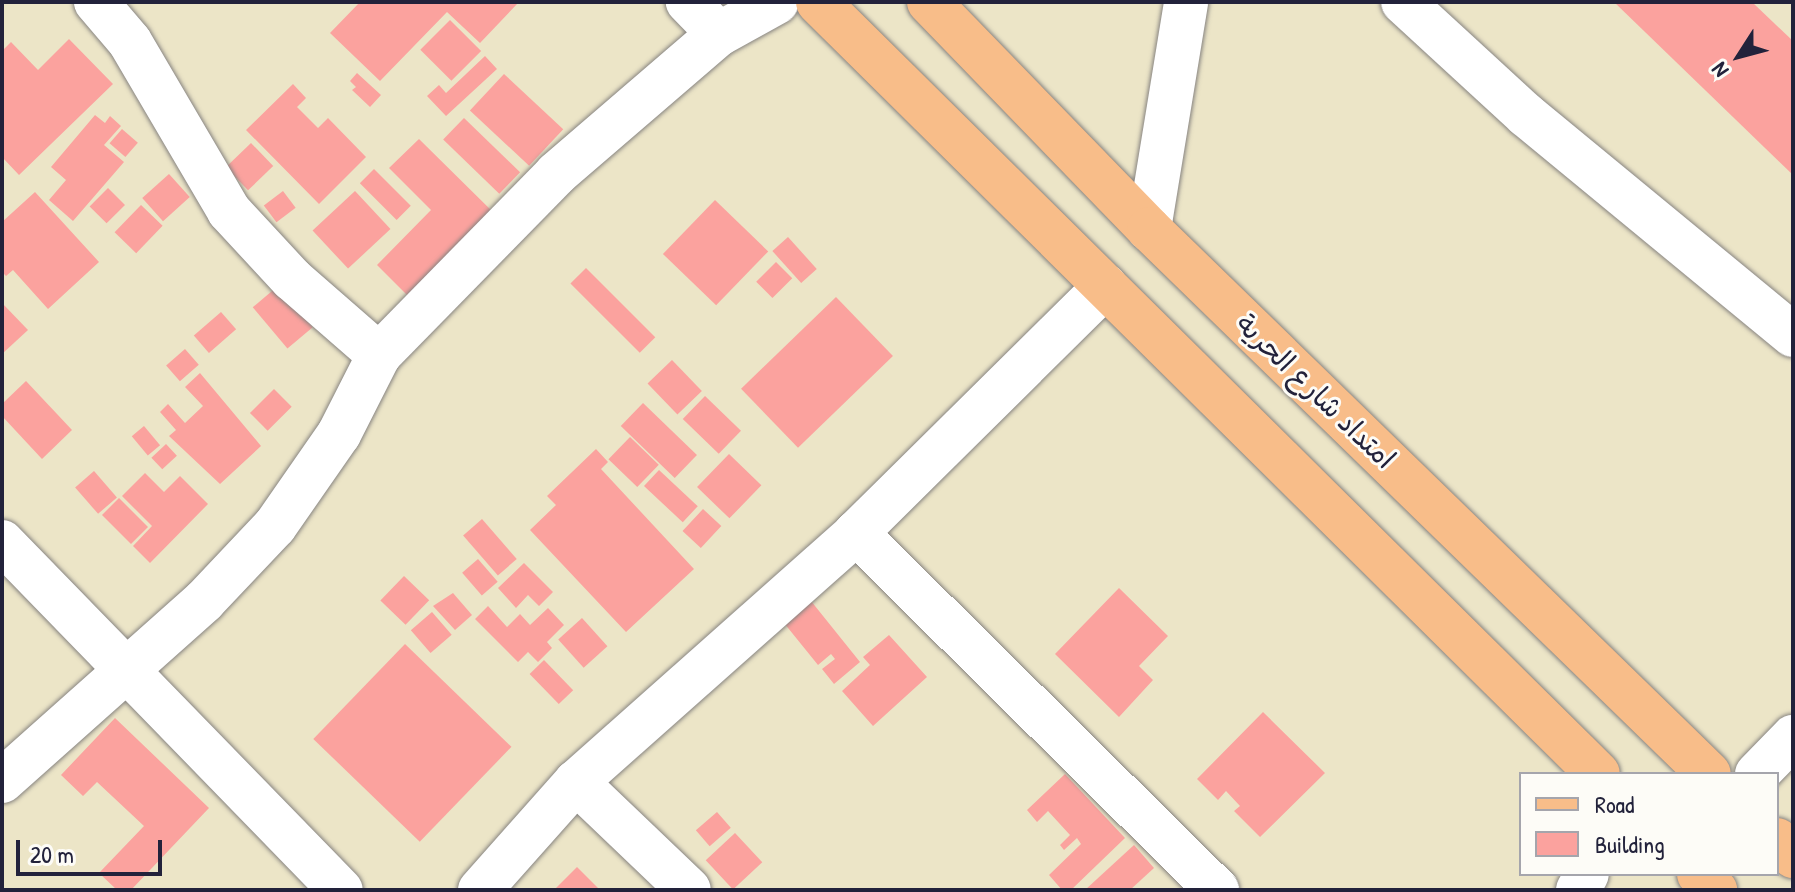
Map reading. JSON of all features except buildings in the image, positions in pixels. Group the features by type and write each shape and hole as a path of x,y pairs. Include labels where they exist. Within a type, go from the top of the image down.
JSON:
{"main road":[{"path":"818,2 1596,772"},
{"name":"امتداد شارع الحرية","path":"929,2 1149,229 1707,772"}],"street":[{"path":"96,2 130,42 229,211 292,279 379,355"},
{"path":"688,2 719,34"},
{"path":"2,781 124,668 204,601 275,526 339,434 379,355 556,174 719,34 777,2"},
{"path":"1149,229 1186,2"},
{"path":"1403,2 1526,115 1793,335"},
{"path":"480,890 576,782 856,533 1106,286"},
{"path":"856,533 1217,890"},
{"path":"2,542 341,890"},
{"path":"1759,772 1793,737"},
{"path":"576,782 689,890"}]}
